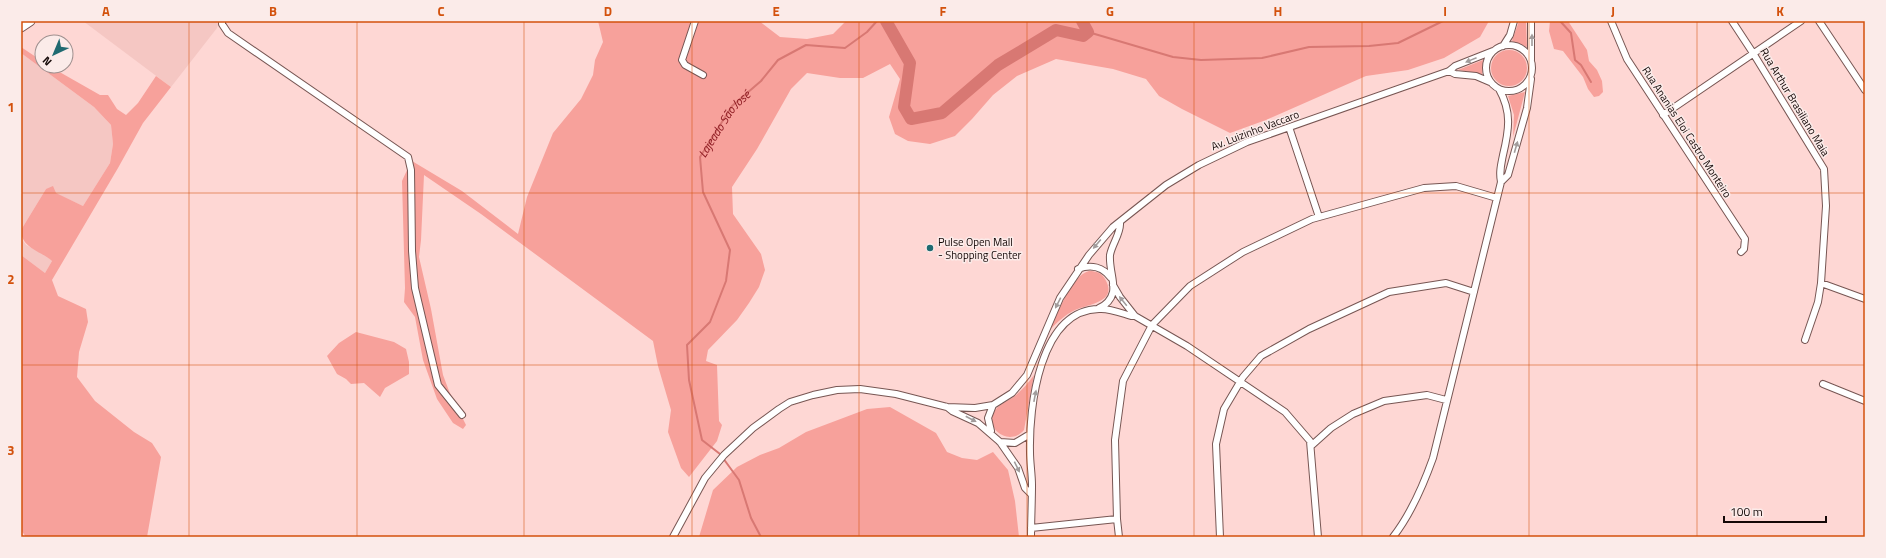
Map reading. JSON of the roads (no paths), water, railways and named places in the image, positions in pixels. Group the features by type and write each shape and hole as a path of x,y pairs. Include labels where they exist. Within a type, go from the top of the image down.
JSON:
{"main road":[{"path":"21,27 30,21"}],"street":[{"path":"222,21 222,24 228,33 408,157 411,170 412,251 415,288 438,385 462,415"},
{"path":"695,21 682,60 685,65 703,74"},
{"path":"1503,46 1510,35 1514,21"},
{"path":"1501,182 1508,175 1527,108 1532,65 1531,21"},
{"name":"Rua Ananias Eloi Castro Monteiro","path":"1611,21 1627,59 1745,239 1744,249 1741,252"},
{"name":"Rua Arthur Brasiliano Maia","path":"1732,21 1824,169 1826,206 1822,283 1818,302 1805,340"},
{"path":"1663,115 1801,21"},
{"path":"1819,21 1865,90"},
{"path":"1490,82 1486,72 1486,66 1493,51 1508,45 1520,48 1531,60"},
{"name":"Av. Luizinho Vaccaro","path":"993,405 1012,393 1027,375 1053,313 1078,269 1100,241 1113,228 1156,193 1199,165 1236,147 1449,71 1455,66 1493,51"},
{"path":"1393,537 1404,522 1426,477 1433,458 1446,400 1501,182 1499,172 1509,123 1506,104 1499,90 1490,82 1476,76 1455,74 1449,71"},
{"path":"1499,90 1510,92 1516,91 1525,86 1531,76"},
{"path":"1289,128 1319,217"},
{"path":"1119,537 1117,519 1115,440 1123,381 1152,325 1190,286 1242,252 1319,217 1424,188 1456,186 1497,198"},
{"path":"1120,223 1121,229 1114,242 1110,256 1111,278 1120,297 1135,316"},
{"path":"1078,269 1087,266 1097,267 1111,278"},
{"path":"1220,537 1216,444 1224,409 1240,382 1261,356 1310,329 1388,292 1446,283 1474,292"},
{"path":"1822,283 1865,299"},
{"path":"1031,537 1032,485 1030,434 1035,394 1049,343 1058,329 1070,319 1084,312 1099,308 1109,300 1114,285"},
{"path":"1099,308 1135,316 1152,325 1187,346 1285,412 1310,441 1318,537"},
{"path":"1823,384 1865,401"},
{"path":"673,537 705,478 724,455 753,428 779,409 802,398 825,392 848,389 872,390 896,394 947,407 975,408 993,405"},
{"path":"1311,446 1331,428 1353,414 1384,401 1427,395 1446,400"},
{"path":"993,405 988,418 989,427 1014,462 1025,488 1031,494"},
{"path":"947,407 952,411 978,423 993,434"},
{"path":"1000,442 1015,443 1030,434"},
{"path":"1031,528 1117,519"}],"waterway":[{"name":"Lajeado São José","path":"761,537 751,518 739,480 720,454 702,440 689,380 687,345 710,322 726,281 730,250 703,192 700,157 732,106 761,81 778,60 806,45 845,48 867,32 877,21"},
{"name":"Lajeado São José","path":"886,21 910,63 904,107 911,119 942,113 998,65 1056,30 1083,36 1088,32 1082,21"},
{"path":"1088,32 1173,57 1201,60 1262,58 1309,47 1369,46 1398,43 1443,21"},
{"path":"1560,21 1571,33 1575,60 1581,65 1591,82"}],"place":[{"name":"Pulse Open Mall - Shopping Center","path":"930,248"}]}
